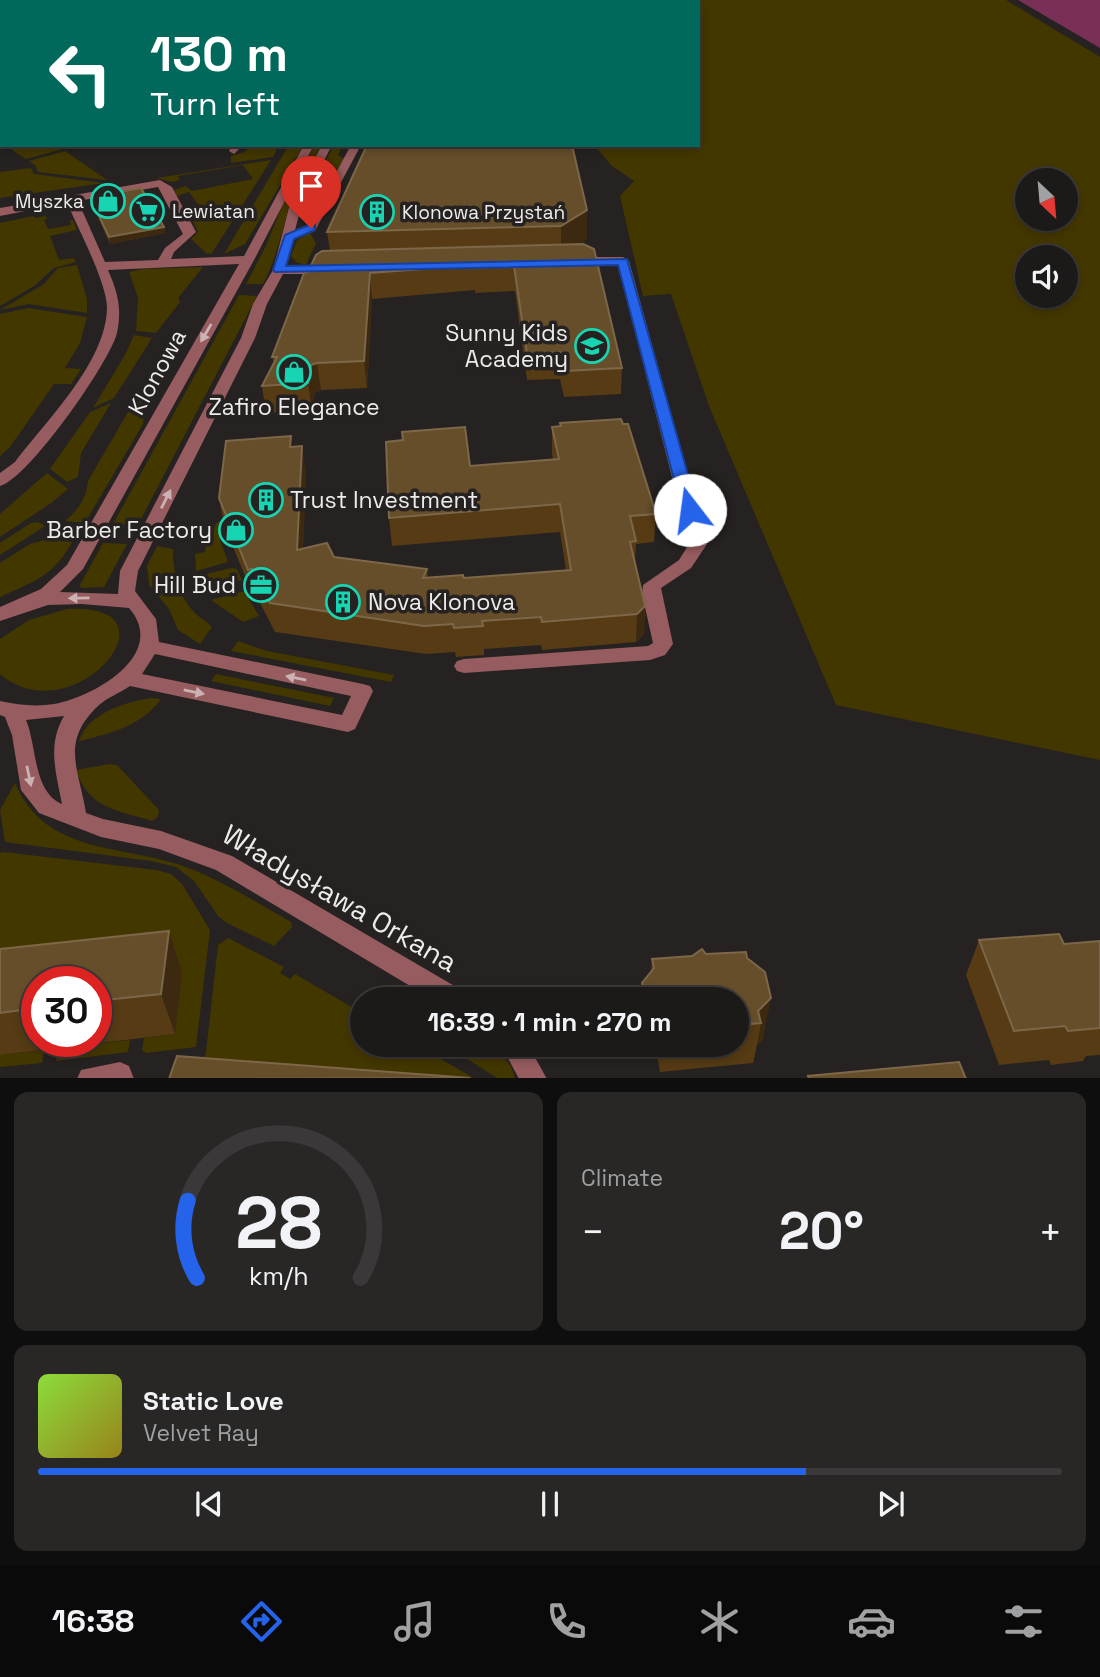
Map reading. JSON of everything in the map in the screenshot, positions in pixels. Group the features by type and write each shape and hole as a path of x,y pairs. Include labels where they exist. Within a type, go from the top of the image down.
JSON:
{"street":[{"name":"Klonowa","path":"26,603 48,593 74,569 248,260 308,147"},
{"path":"6,710 59,710 91,700 127,678 139,664 148,646 150,632 148,620 126,592 129,571 248,338 260,304 279,270 296,204 326,147"},
{"path":"289,237 311,228 355,147"},
{"path":"346,163 362,163"},
{"path":"0,212 160,183 166,187 190,235 170,247 164,262"},
{"path":"0,481 21,465 94,368 109,336 114,306 101,266 71,199"},
{"path":"101,266 248,260"},
{"path":"464,666 650,653 659,650 663,644 651,594 652,585 684,567 698,544 623,261 554,262"},
{"path":"279,270 346,270"},
{"path":"0,615 26,603 72,598 132,602"},
{"path":"127,678 348,723 363,691 148,646"},
{"path":"75,816 73,795 64,763 65,749 70,725 91,700"},
{"name":"Władysława Orkana","path":"6,710 22,735 32,790 47,807 101,828 161,840 224,863 434,987"},
{"path":"521,1057 533,1078"},
{"path":"98,1078 120,1075 121,1078"}],"shaded area":[{"path":"700,0 1006,0 1100,57 1100,760 836,705 709,406 671,294 643,296 620,196 634,181 612,166 596,147 700,147"},
{"path":"1018,0 1100,0 1100,48"},
{"path":"7,147 63,149 26,159"},
{"path":"249,147 278,147 273,157 231,163 231,156 245,152"},
{"path":"288,147 303,147 245,244 224,254"},
{"path":"314,147 320,147 292,202 275,257 263,284 246,284 266,246 287,194"},
{"path":"333,147 342,147 338,155 344,159 334,175 324,178 309,206 315,211 310,221 300,218 309,192"},
{"path":"65,151 107,180 38,172 35,165 29,161"},
{"path":"271,160 212,253 207,254 191,239 198,232 193,221 206,215 189,192 177,196 174,190 186,186 192,191 253,179 243,165 178,176 180,180 171,182 157,178"},
{"path":"31,168 34,174 104,183 0,198 0,172"},
{"path":"46,216 47,219 44,220 48,229 71,225 70,220 73,220 77,230 50,236 59,260 74,258 76,262 54,268 34,286 0,306 0,223"},
{"path":"310,233 316,243 306,265 296,262 291,256 297,240"},
{"path":"77,265 87,299 87,313 29,304 0,310 44,284 58,268"},
{"path":"203,267 178,298 180,302 156,333 136,331 138,298 129,272 142,269"},
{"path":"239,295 257,296 138,525 113,524"},
{"path":"28,308 87,317 80,343 65,368 81,369 71,384 54,384 10,447 0,456 0,314"},
{"path":"134,335 152,338 114,398 93,408 125,355"},
{"path":"147,398 143,424 89,516 83,523 65,521 81,503 88,481 135,400"},
{"path":"111,403 81,453 78,477 67,482 50,469 90,412"},
{"path":"47,473 68,489 0,537 0,514"},
{"path":"38,522 45,526 0,555 0,543 31,523"},
{"path":"217,522 222,522 220,540 228,562 196,571 195,554 205,552"},
{"path":"45,540 72,542 50,571 0,597 0,563 30,544"},
{"path":"103,543 127,544 104,587 81,588 80,585"},
{"path":"157,546 173,549 175,574 184,598 196,614 212,627 200,644 178,630 169,609 149,585 147,566"},
{"path":"237,569 242,580 205,590 198,576"},
{"path":"244,591 259,616 243,622 211,600"},
{"path":"67,609 102,612 117,625 118,643 106,663 85,679 58,689 29,689 0,674 0,639 29,620"},
{"path":"238,641 267,651 394,675 391,682 231,651"},
{"path":"216,674 334,698 330,706 211,681"},
{"path":"152,698 161,699 135,722 113,732 79,741 90,723 109,710"},
{"path":"117,765 159,810 153,821 106,806 88,793 76,770"},
{"path":"15,783 29,807 47,824 68,836 191,869 291,922 292,927 274,946 227,923 218,916 194,881 176,867 151,861 5,842 0,810"},
{"path":"0,853 156,870 171,874 182,884 210,930 196,1047 146,1053 142,1050 144,1038 175,1034 182,973 112,977 112,966 21,966 21,986 0,992"},
{"path":"228,938 284,967 280,973 290,979 295,974 350,1006 350,1057 437,1057 474,1078 197,1078 206,1052 218,945"},
{"path":"130,1040 128,1052 112,1054 112,1042"},
{"path":"21,1053 21,1057 43,1057 42,1063 0,1067 0,1055"},
{"path":"57,1057 88,1057 56,1061"},
{"path":"464,1057 503,1057 511,1066 515,1078 497,1078"}],"building":[{"path":"366,147 572,147 587,210 561,226 327,232"},
{"path":"141,188 164,227 109,237 90,197"},
{"path":"583,244 594,249 622,368 564,371 560,352 527,354 514,266 474,268 475,265 370,273 364,361 317,363 311,365 308,383 262,386 277,357 272,357 304,273 308,272 316,255 322,251"},
{"path":"621,419 623,424 628,424 656,514 630,516 636,541 630,542 645,606 637,614 542,622 541,617 482,621 483,626 454,628 453,624 424,626 270,603 252,569 248,570 219,498 226,441 291,436 290,447 302,446 297,550 327,543 334,557 427,569 423,578 463,575 464,578 571,570 560,504 389,518 386,442 403,440 402,432 465,427 470,466 559,459 552,427 561,426 560,423"},
{"path":"169,931 161,994 112,999 112,966 21,966 21,1010 0,1013 0,949"},
{"path":"1059,934 1064,944 1100,941 1100,1028 1068,1031 1065,1026 1014,1031 979,940"},
{"path":"702,949 706,954 746,952 747,958 765,972 771,998 758,1011 761,1023 749,1024 749,987 643,987 642,983 654,968 652,959 692,956"},
{"path":"177,1056 470,1078 169,1078"},
{"path":"959,1062 966,1078 809,1078 808,1076"}],"place":[{"name":"Myszka","path":"108,201"},
{"name":"Lewiatan","path":"147,211"},
{"name":"Klonowa Przystań","path":"377,212"},
{"name":"Sunny Kids Academy","path":"592,346"},
{"name":"Zafiro Elegance","path":"294,372"},
{"name":"Trust Investment","path":"266,500"},
{"name":"Barber Factory","path":"236,530"},
{"name":"Hill Bud","path":"261,585"},
{"name":"Nova Klonova","path":"343,602"}],"route":[{"path":"311,228 289,237 279,270 623,261 690,510"}]}
